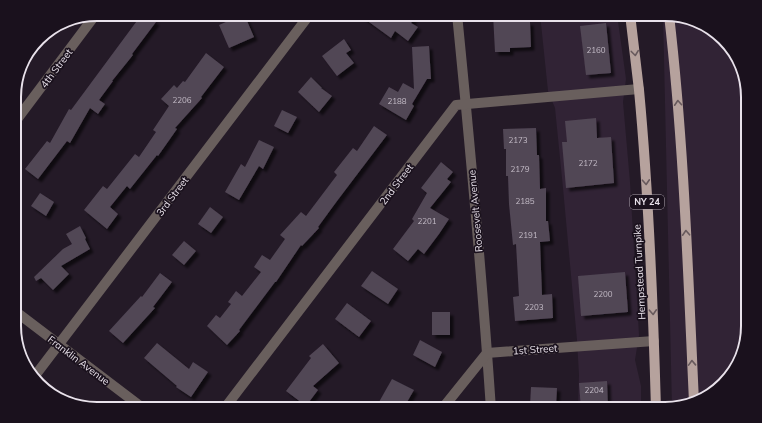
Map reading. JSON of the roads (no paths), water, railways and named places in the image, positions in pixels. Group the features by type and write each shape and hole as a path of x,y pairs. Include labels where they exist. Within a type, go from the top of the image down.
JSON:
{"main road":[{"name":"Hempstead Turnpike","path":"631,21 639,89 645,164 656,402"},
{"path":"670,21 682,152 694,396"}],"street":[{"name":"3rd Street","path":"37,373 305,21"},
{"name":"Roosevelt Avenue","path":"458,21 490,402"},
{"name":"4th Street","path":"21,114 90,22"},
{"name":"2nd Street","path":"229,402 456,105 639,89"},
{"name":"Franklin Avenue","path":"21,316 135,402"},
{"name":"1st Street","path":"487,353 654,341"},
{"path":"448,402 487,353"}]}
